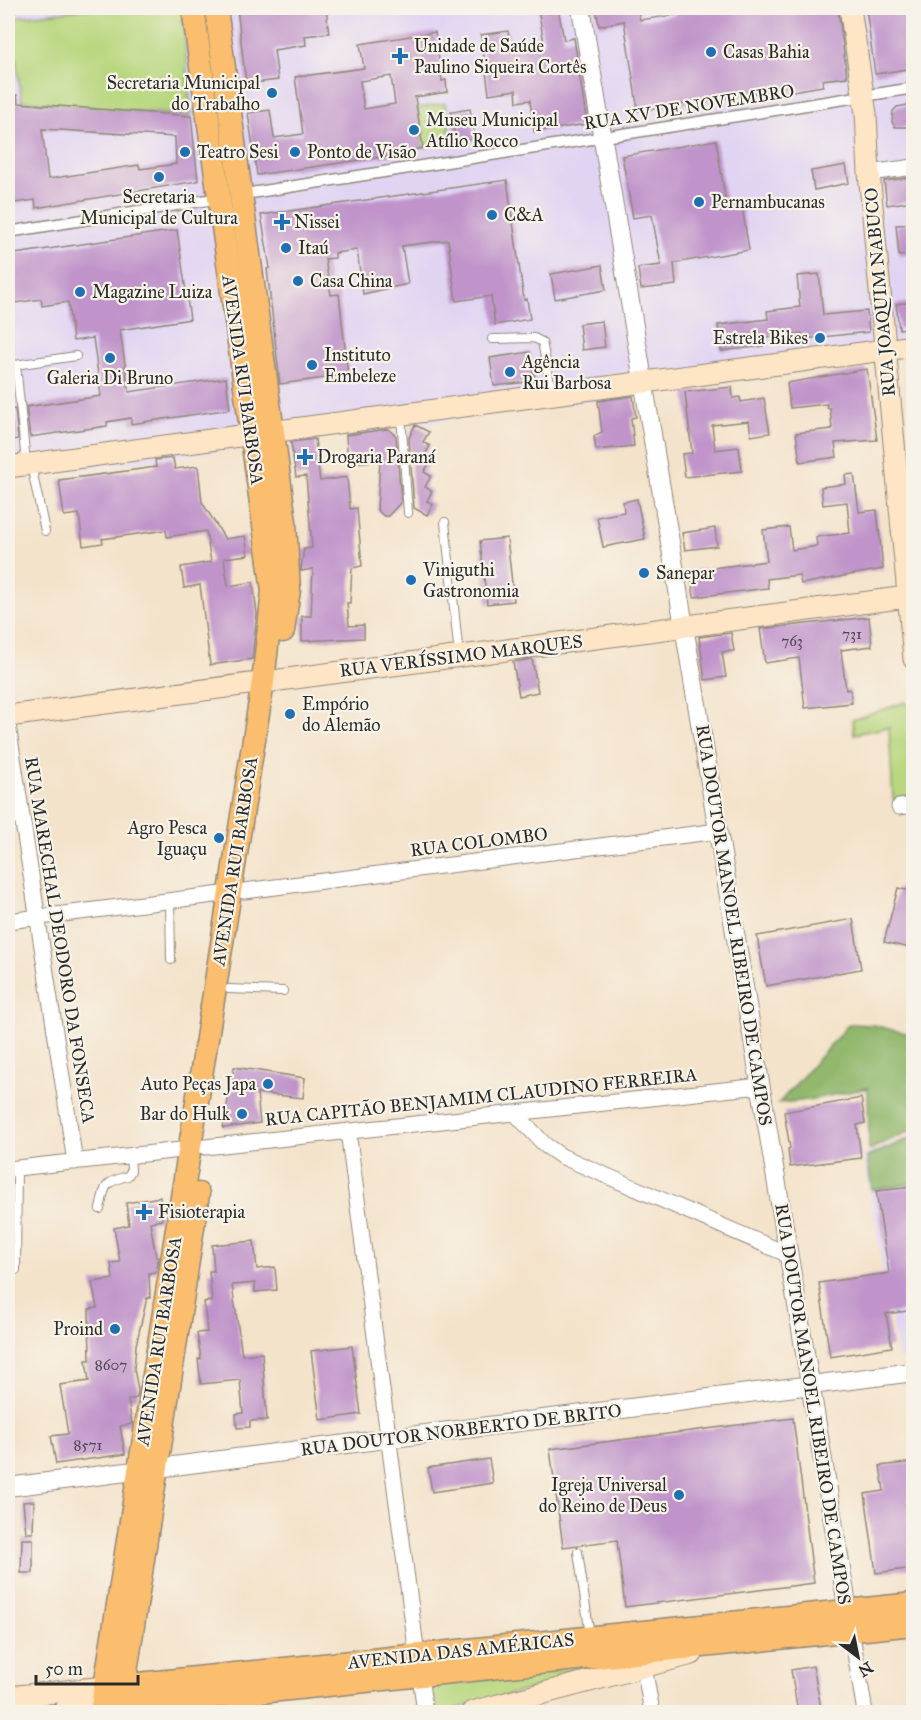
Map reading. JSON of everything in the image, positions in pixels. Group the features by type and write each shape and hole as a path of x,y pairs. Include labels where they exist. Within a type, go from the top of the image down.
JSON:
{"main road":[{"name":"AVENIDA RUI BARBOSA","path":"193,8 249,434 273,591 270,681"},
{"name":"AVENIDA RUI BARBOSA","path":"112,1702 270,681 289,590 285,522 216,8"},
{"name":"RUA JOAQUIM NABUCO","path":"850,8 864,100 885,350 911,597 914,659"},
{"path":"22,465 914,346"},
{"name":"RUA VERÍSSIMO MARQUES","path":"8,716 911,597"},
{"name":"AVENIDA RUI BARBOSA","path":"198,1148 229,989 237,892"},
{"name":"AVENIDA DAS AMÉRICAS","path":"418,1665 733,1643 850,1621 914,1604"},
{"name":"AVENIDA DAS AMÉRICAS","path":"63,1713 112,1702 418,1665 590,1638 850,1621 914,1624"},
{"path":"472,1713 733,1643"},
{"name":"AVENIDA DAS AMÉRICAS","path":"8,1697 112,1702"}],"street":[{"name":"RUA DOUTOR MANOEL RIBEIRO DE CAMPOS","path":"581,8 865,1713"},
{"name":"RUA XV DE NOVEMBRO","path":"8,232 241,195 516,156 603,138 864,100 914,88"},
{"path":"869,174 914,167"},
{"name":"RUA MARECHAL DEODORO DA FONSECA","path":"8,725 75,1162"},
{"name":"RUA COLOMBO","path":"8,921 718,831"},
{"name":"RUA CAPITÃO BENJAMIM CLAUDINO FERREIRA","path":"12,1169 760,1086"},
{"path":"515,1113 545,1145 561,1156 789,1255"},
{"path":"348,1131 424,1713"},
{"name":"RUA DOUTOR NORBERTO DE BRITO","path":"8,1487 914,1372"},
{"path":"644,1667 652,1713"}],"lane":[{"path":"492,339 534,338 542,342 552,394"},
{"path":"45,531 22,465 12,365 76,356"},
{"path":"401,414 408,513"},
{"path":"445,522 459,656"},
{"path":"170,900 171,960"},
{"path":"229,989 283,991"},
{"path":"100,1209 106,1185 112,1180 128,1176 131,1171 130,1156"},
{"path":"12,1169 16,1270"},
{"path":"578,1552 590,1638"}],"shaded area":[{"path":"8,8 913,8 913,357 8,479"},
{"path":"913,1135 913,1187 876,1192 881,1227 913,1223 896,1312 913,1310 913,1356 898,1358 864,1156"}],"green space":[{"path":"97,8 182,8 191,116 22,101 10,18"},
{"path":"445,103 452,143 423,148 421,135 424,134 417,108"},
{"path":"906,702 913,716 913,795 893,799 889,727 854,734 852,720"},
{"path":"849,1024 873,1025 913,1035 913,1129 869,1150 868,1088 808,1100 779,1103"},
{"path":"913,1137 913,1184 872,1190 867,1157"},
{"path":"629,1663 444,1712 433,1712 429,1684"}],"building":[{"path":"237,8 326,8 329,33 305,36 306,45 274,50 278,80 246,84"},
{"path":"538,8 558,8 564,40 574,38 587,124 534,132 530,100 517,102 516,90 489,94 481,35 508,31 510,48 544,43"},
{"path":"596,8 638,8 640,20 675,15 673,8 838,8 847,77 822,80 823,86 775,94 774,90 638,111 624,21 599,26"},
{"path":"866,8 909,8 914,39 914,68 875,74"},
{"path":"435,32 442,81 446,80 447,92 415,97 423,148 388,156 257,175 248,113 270,110 274,138 303,134 295,77 364,68 360,44","holes":["391,76 395,104 364,109 360,81"]},
{"path":"17,95 18,103 191,116 198,181 36,208 35,200 8,204 8,97","holes":["42,129 175,137 176,164 140,169 139,165 48,179"]},
{"path":"914,104 914,127 895,127 892,122 893,111 897,107"},
{"path":"470,109 475,139 456,142 451,112"},
{"name":"Pernambucanas","path":"716,140 726,203 741,201 749,250 674,263 676,285 641,289 638,268 661,265 652,215 633,218 622,156"},
{"path":"846,165 849,183 814,190 811,171"},
{"path":"914,177 914,201 887,205 884,181"},
{"path":"507,180 524,300 527,299 530,319 495,325 491,296 456,301 448,240 402,246 408,284 363,294 357,250 335,253 335,258 325,259 331,295 339,294 348,375 280,384 267,269 270,268 261,215"},
{"path":"914,224 914,254 899,256 896,225"},
{"path":"177,230 190,319 120,330 129,392 226,378 230,409 131,424 131,418 107,422 107,426 30,437 26,407 101,396 93,338 73,341 68,302 42,306 41,299 8,304 8,255"},
{"path":"602,265 606,290 555,299 551,274"},
{"path":"819,274 823,315 867,311 869,332 803,339 802,333 762,338 763,346 721,351 718,325 768,319 767,311 800,307 797,276"},
{"path":"914,302 914,328 899,329 896,304"},
{"path":"602,321 605,347 582,350 579,324"},
{"path":"530,352 535,381 494,386 490,358"},
{"path":"867,369 877,440 835,443 837,457 800,462 796,433 832,429 830,408 827,408 827,404 790,408 787,383"},
{"path":"732,387 733,398 740,397 741,402 764,398 770,433 751,436 749,421 712,425 715,450 739,447 742,471 685,477 682,454 692,453 685,392"},
{"path":"633,396 636,417 631,418 634,446 596,450 594,436 602,432 598,401"},
{"path":"15,409 18,439 8,441 8,410"},
{"path":"415,425 429,432 423,442 430,446 423,458 430,462 424,472 431,476 425,487 432,491 427,501 433,504 427,515 414,508 409,438"},
{"path":"388,429 396,436 401,502 388,516 384,516 377,510 380,461 348,463 346,435"},
{"path":"315,439 320,481 347,477 350,509 357,508 362,566 352,568 350,603 347,603 349,626 364,625 364,638 302,641 302,616 311,616 313,569 301,571 301,568 304,549 312,548 306,476 296,477 291,442"},
{"path":"173,458 175,469 198,466 202,502 225,539 245,536 248,555 224,558 228,586 253,582 257,614 252,659 210,665 200,585 184,588 181,567 211,562 206,531 167,537 166,530 102,539 103,543 83,546 79,514 64,516 59,480 156,467 155,460"},
{"path":"854,474 859,512 877,510 883,569 801,584 799,575 767,579 768,588 694,597 690,571 767,561 763,530 789,527 792,550 817,546 816,537 850,533 847,502 823,505 821,487 846,484 845,475"},
{"path":"637,499 645,539 603,547 597,517 624,512 623,502"},
{"path":"715,528 717,546 685,550 682,533"},
{"path":"507,538 514,601 487,604 480,541"},
{"path":"869,617 872,646 841,650 846,690 850,689 852,703 805,708 799,658 765,663 760,629"},
{"path":"731,633 734,651 722,652 726,677 705,680 699,637"},
{"path":"532,659 538,692 519,696 513,662"},
{"path":"898,888 914,892 914,949 884,942"},
{"path":"853,919 861,969 766,986 757,936"},
{"path":"234,1067 305,1078 303,1098 257,1093 260,1123 223,1128"},
{"path":"861,1098 865,1123 857,1125 861,1158 790,1167 788,1149 790,1148 784,1112"},
{"path":"914,1187 914,1310 886,1314 892,1347 830,1357 819,1283 889,1273 876,1191"},
{"path":"160,1197 162,1220 150,1222 156,1257 159,1257 156,1272 149,1273 150,1298 147,1298 136,1345 134,1369 138,1390 137,1398 128,1400 132,1424 120,1426 125,1454 56,1464 51,1436 68,1434 60,1385 89,1381 86,1360 90,1360 89,1309 97,1308 92,1282 113,1279 111,1263 120,1262 114,1228 129,1225 126,1203"},
{"path":"254,1241 257,1269 275,1267 277,1290 255,1292 255,1283 232,1285 242,1355 262,1353 267,1420 250,1421 250,1427 237,1428 236,1414 243,1413 240,1380 201,1384 198,1359 201,1359 197,1333 207,1332 204,1302 212,1301 209,1271 214,1271 212,1245"},
{"path":"352,1346 361,1414 320,1420 311,1351"},
{"name":"Igreja Universal do Reino de Deus","path":"793,1418 814,1583 625,1607 617,1540 563,1547 550,1449"},
{"path":"489,1459 493,1483 432,1492 428,1468"},
{"path":"914,1462 914,1568 876,1573 865,1494 884,1491 880,1466"},
{"path":"34,1501 33,1533 26,1533 23,1502"},
{"path":"22,1539 33,1539 33,1573 21,1573"},
{"path":"813,1666 822,1713 798,1713 791,1670"}],"place":[{"name":"Casas Bahia","path":"711,52"},
{"name":"Unidade de Saúde Paulino Siqueira Cortês","path":"400,56"},
{"name":"Secretaria Municipal do Trabalho","path":"272,93"},
{"name":"Museu Municipal Atílio Rocco","path":"414,130"},
{"name":"Teatro Sesi","path":"185,152"},
{"name":"Ponto de Visão","path":"295,152"},
{"name":"Secretaria Municipal de Cultura","path":"159,177"},
{"name":"Pernambucanas","path":"699,202"},
{"name":"C&A","path":"492,215"},
{"name":"Nissei","path":"282,222"},
{"name":"Itaú","path":"286,248"},
{"name":"Casa China","path":"298,281"},
{"name":"Magazine Luiza","path":"80,292"},
{"name":"Estrela Bikes","path":"820,338"},
{"name":"Galeria Di Bruno","path":"110,358"},
{"name":"Instituto Embeleze","path":"312,365"},
{"name":"Agência Rui Barbosa","path":"510,372"},
{"name":"Drogaria Paraná","path":"305,457"},
{"name":"Sanepar","path":"644,573"},
{"name":"Viniguthi Gastronomia","path":"411,580"},
{"name":"Empório do Alemão","path":"290,714"},
{"name":"Agro Pesca Iguaçu","path":"219,838"},
{"name":"Auto Peças Japa","path":"268,1084"},
{"name":"Bar do Hulk","path":"242,1114"},
{"name":"Fisioterapia","path":"144,1212"},
{"name":"Proind","path":"115,1329"},
{"name":"Igreja Universal do Reino de Deus","path":"679,1495"}]}
